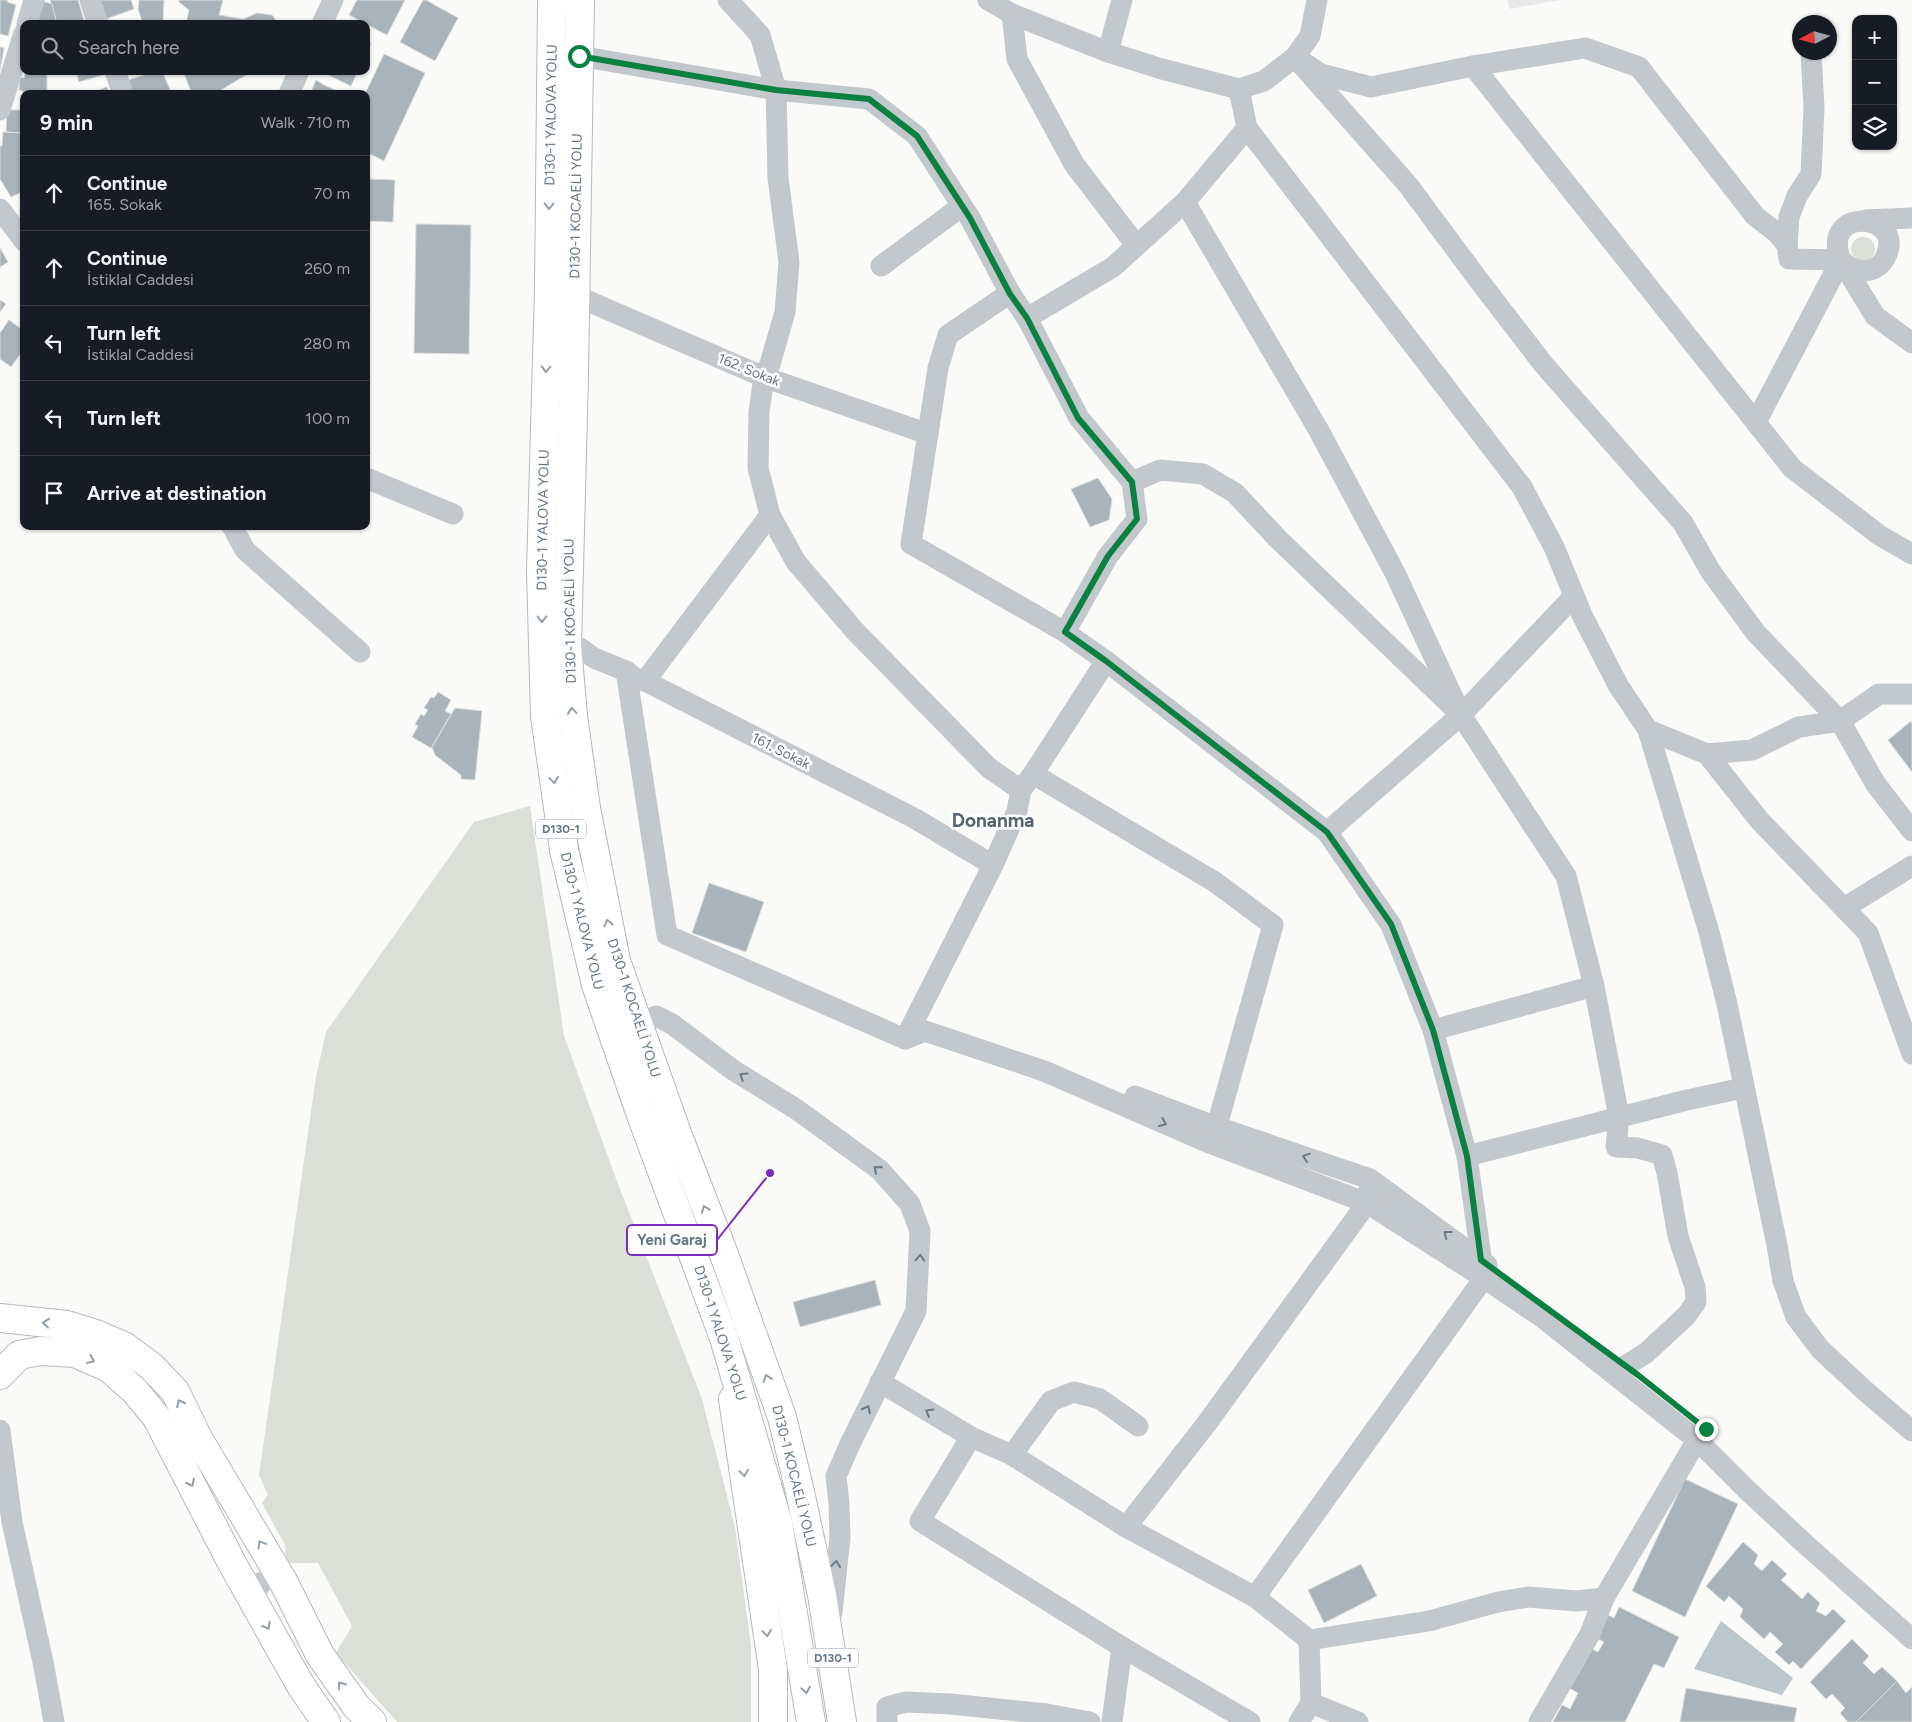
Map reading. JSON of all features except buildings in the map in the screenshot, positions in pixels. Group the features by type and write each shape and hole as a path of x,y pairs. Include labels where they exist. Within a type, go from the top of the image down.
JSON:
{"main road":[{"path":"549,1 579,6"},
{"name":"D130-1 YALOVA YOLU","path":"549,1 548,288 541,571 544,716 564,850 596,985 641,1115 724,1338 778,1522 811,1722"},
{"name":"D130-1 KOCAELİ YOLU","path":"579,6 567,646 572,716 586,808 616,961 782,1418 822,1594 842,1722"},
{"path":"0,1318 67,1325 96,1334 124,1346 151,1366 175,1391 199,1440 283,1581 320,1655 356,1706 372,1722"},
{"path":"724,1338 772,1669 773,1722"},
{"path":"0,1374 19,1355 41,1351 76,1353 109,1368 135,1391 157,1418 253,1601 301,1686 326,1722"}],"street":[{"path":"27,20 34,0"},
{"path":"90,0 97,20"},
{"path":"324,20 333,0"},
{"path":"728,0 760,35 776,90 778,178 789,262 785,312 770,364 764,377 760,412 758,468 770,515 796,562 855,631 989,768 1027,782 1215,882 1273,925 1214,1135"},
{"path":"988,0 1012,14 1108,52 1239,90 1264,81 1295,57 1310,36 1317,0"},
{"path":"1108,52 1122,0"},
{"path":"1012,14 1017,59 1051,118 1074,164 1136,245"},
{"path":"0,110 20,46"},
{"path":"1295,57 1321,74 1371,87 1473,66 1585,48 1639,67 1755,216 1777,233 1787,244"},
{"path":"579,56 776,90 869,99 917,136 962,206 1010,294 1027,318 1078,418 1132,482 1137,519 1108,556 1065,632"},
{"path":"1295,57 1408,185 1544,365 1683,522 1711,572 1756,633 1840,721 1875,783 1912,831"},
{"path":"1811,60 1814,108 1811,174 1797,196 1789,218 1787,244 1789,260 1841,260 1858,271 1872,270 1879,266 1887,253 1887,237 1877,225 1870,221 1862,220"},
{"path":"1473,66 1792,468 1879,535 1912,554"},
{"path":"116,75 122,90"},
{"path":"291,90 297,75"},
{"path":"1239,90 1247,128 1522,487 1554,547 1582,615 1618,684 1648,730 1709,932 1727,1004 1783,1281 1796,1317 1820,1349 1912,1431"},
{"path":"1027,318 1113,267 1185,202 1247,128"},
{"path":"1185,202 1318,429 1395,574 1461,714 1566,876 1594,986 1619,1117 1616,1147 1638,1148 1662,1155 1678,1236 1696,1287 1696,1302 1686,1316 1646,1353 1620,1370"},
{"path":"881,266 962,206"},
{"path":"0,209 20,236"},
{"path":"1912,218 1862,220 1847,225 1842,231 1837,245 1841,260 1875,316 1912,343"},
{"path":"1756,422 1841,260"},
{"path":"1872,270 1875,316"},
{"path":"1010,294 948,336 938,368 912,544 1065,632 1106,661 1327,832 1391,924 1433,1030 1467,1156 1482,1269 1255,1597"},
{"name":"162. Sokak","path":"574,295 764,377 928,434"},
{"path":"1132,482 1160,470 1203,474 1235,493 1278,539 1461,714"},
{"path":"370,480 453,514"},
{"path":"645,682 770,515"},
{"path":"234,530 246,550 360,652"},
{"path":"1327,832 1461,714 1574,596"},
{"name":"161. Sokak","path":"567,646 580,648 594,658 626,671 636,679 914,818 993,865"},
{"path":"906,1039 993,865 1027,782 1106,661"},
{"path":"626,671 667,935 906,1039 925,1031 1027,1065 1214,1135 1367,1204 1482,1269"},
{"path":"1648,730 1706,754 1752,750 1799,727 1840,721 1879,694 1912,694"},
{"path":"1706,754 1760,820 1868,932 1912,1054"},
{"path":"1844,908 1912,866"},
{"path":"1433,1030 1594,986"},
{"path":"656,1016 672,1024 733,1070 839,1139 880,1170 910,1204 920,1231 916,1311 836,1476 840,1537 832,1600 831,1648"},
{"path":"1467,1156 1687,1100 1744,1088"},
{"path":"1214,1135 1370,1179 1543,1318 1620,1370 1702,1434 1912,1624"},
{"path":"1126,1527 1208,1423 1367,1204 1370,1179"},
{"path":"880,1382 971,1437 1012,1455 1126,1527 1255,1597 1309,1640 1429,1621 1498,1602 1528,1597 1577,1601 1604,1598"},
{"path":"1012,1455 1051,1401 1074,1392 1100,1398 1138,1426"},
{"path":"0,1430 12,1522 43,1662 54,1722"},
{"path":"1539,1722 1590,1634 1604,1598 1702,1434"},
{"path":"1702,1434 1746,1489 1912,1639"},
{"path":"971,1437 920,1521 1122,1648 1250,1722"},
{"path":"253,1601 260,1583 273,1576 283,1581"},
{"path":"1300,1722 1311,1702 1309,1640"},
{"path":"1112,1722 1122,1648"},
{"path":"887,1722 887,1707 906,1702 1047,1714 1090,1722"},
{"path":"1311,1702 1358,1722"}],"shaded area":[{"path":"1507,0 1560,0 1510,9"},
{"path":"1863,237 1872,240 1875,249 1872,258 1863,261 1854,258 1851,249 1854,240"},
{"path":"530,806 564,1036 618,1184 702,1399 735,1527 751,1647 751,1722 397,1722 336,1653 352,1626 318,1563 286,1563 285,1545 262,1503 268,1495 259,1475 316,1077 326,1032 474,822"},
{"path":"1721,1621 1793,1678 1782,1695 1694,1669"}],"place":[{"name":"Yeni Garaj","path":"770,1173"}],"district":[{"name":"Donanma","path":"993,820"}],"route":[{"path":"579,56 776,90 869,99 917,136 970,218 1010,294 1027,318 1078,418 1132,482 1137,519 1108,556 1065,632 1106,661 1327,832 1391,924 1433,1030 1467,1156 1481,1260 1509,1282 1579,1330 1706,1429"}]}
